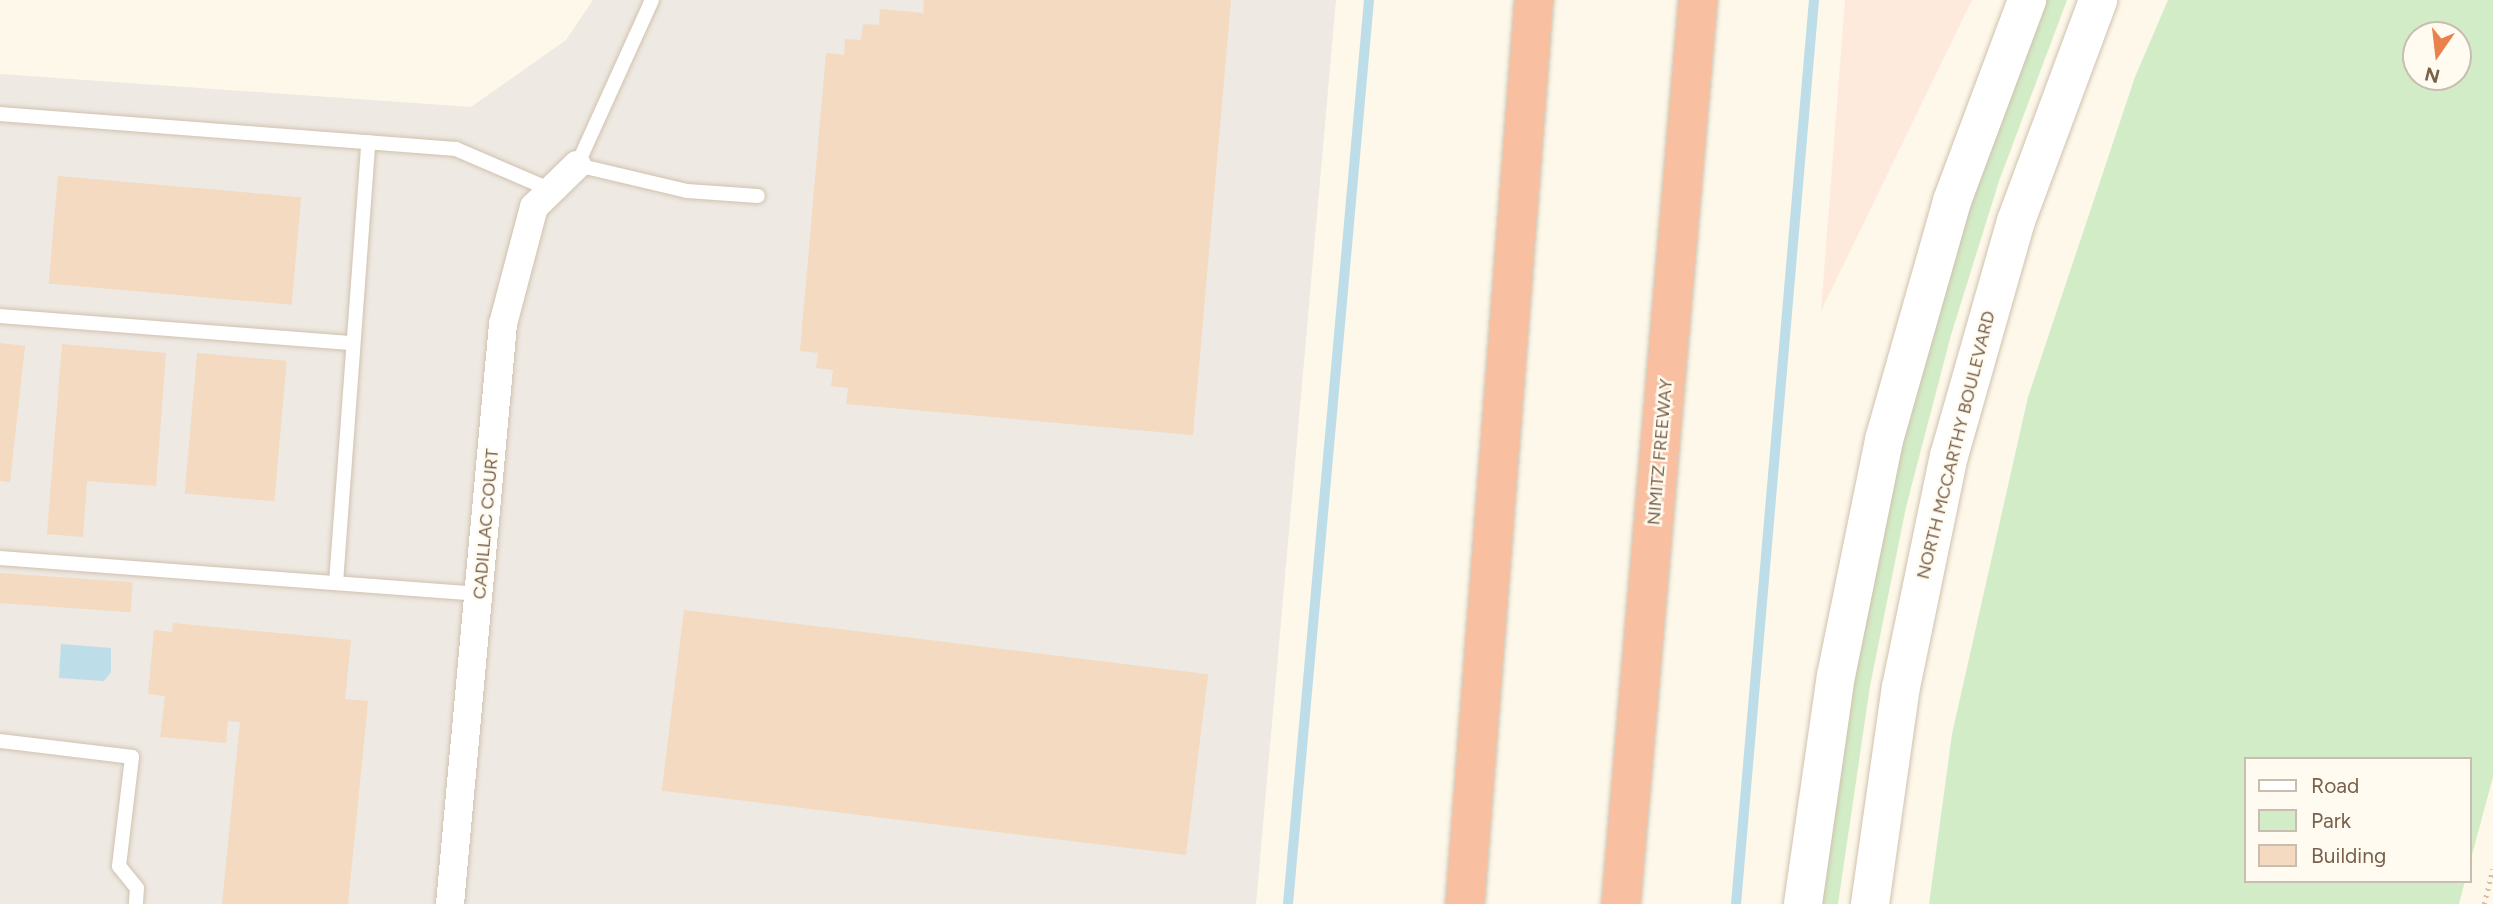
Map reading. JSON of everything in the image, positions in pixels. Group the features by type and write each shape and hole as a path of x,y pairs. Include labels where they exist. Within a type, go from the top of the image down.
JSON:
{"highway":[{"path":"1465,904 1535,0"},
{"name":"NIMITZ FREEWAY","path":"1621,904 1698,0"}],"main road":[{"path":"1803,904 1838,663 1884,440 1952,201 2027,0"},
{"name":"NORTH MCCARTHY BOULEVARD","path":"1870,904 1904,674 1950,456 2016,221 2098,0"}],"street":[{"name":"CADILLAC COURT","path":"450,904 503,324 534,207 549,188 577,165"}],"lane":[{"path":"652,0 577,165 687,191 758,196"},
{"path":"0,114 457,149 549,188"},
{"path":"336,583 368,142"},
{"path":"0,316 353,344"},
{"path":"0,558 480,594"},
{"path":"0,741 132,757 119,866 137,888 136,904"}],"path":[{"path":"2484,904 2493,869"}],"shaded area":[{"path":"593,0 1336,0 1256,904 0,904 0,74 471,107 566,40"},
{"path":"1845,0 1972,0 1821,311"}],"green space":[{"path":"2040,0 2067,0 1999,181 1951,335 1906,507 1870,686 1838,904 1814,904 1827,799 1917,362"},
{"path":"2168,0 2493,0 2493,777 2472,855 2472,757 2244,757 2244,883 2464,883 2459,904 1929,904 1952,734 2028,397 2135,77"}],"water":[{"path":"61,644 111,648 111,672 104,681 59,678"}],"building":[{"path":"924,0 1231,0 1193,435 846,404 848,388 831,386 833,370 816,368 818,353 800,351 826,53 844,55 845,39 861,40 863,24 879,25 880,9 923,13"},
{"path":"58,176 301,197 292,305 49,284"},
{"path":"0,343 25,346 10,482 0,481"},
{"path":"62,344 166,353 156,486 87,481 83,537 47,534"},
{"path":"197,353 287,361 274,501 185,493"},
{"path":"0,573 133,582 131,612 0,603"},
{"path":"684,610 1208,674 1186,855 662,791"},
{"path":"173,623 351,640 345,699 368,701 348,904 222,904 240,722 228,721 226,743 160,737 165,696 148,694 154,630 172,632"}],"waterway":[{"path":"1288,904 1369,0"},
{"path":"1736,904 1814,0"}]}
